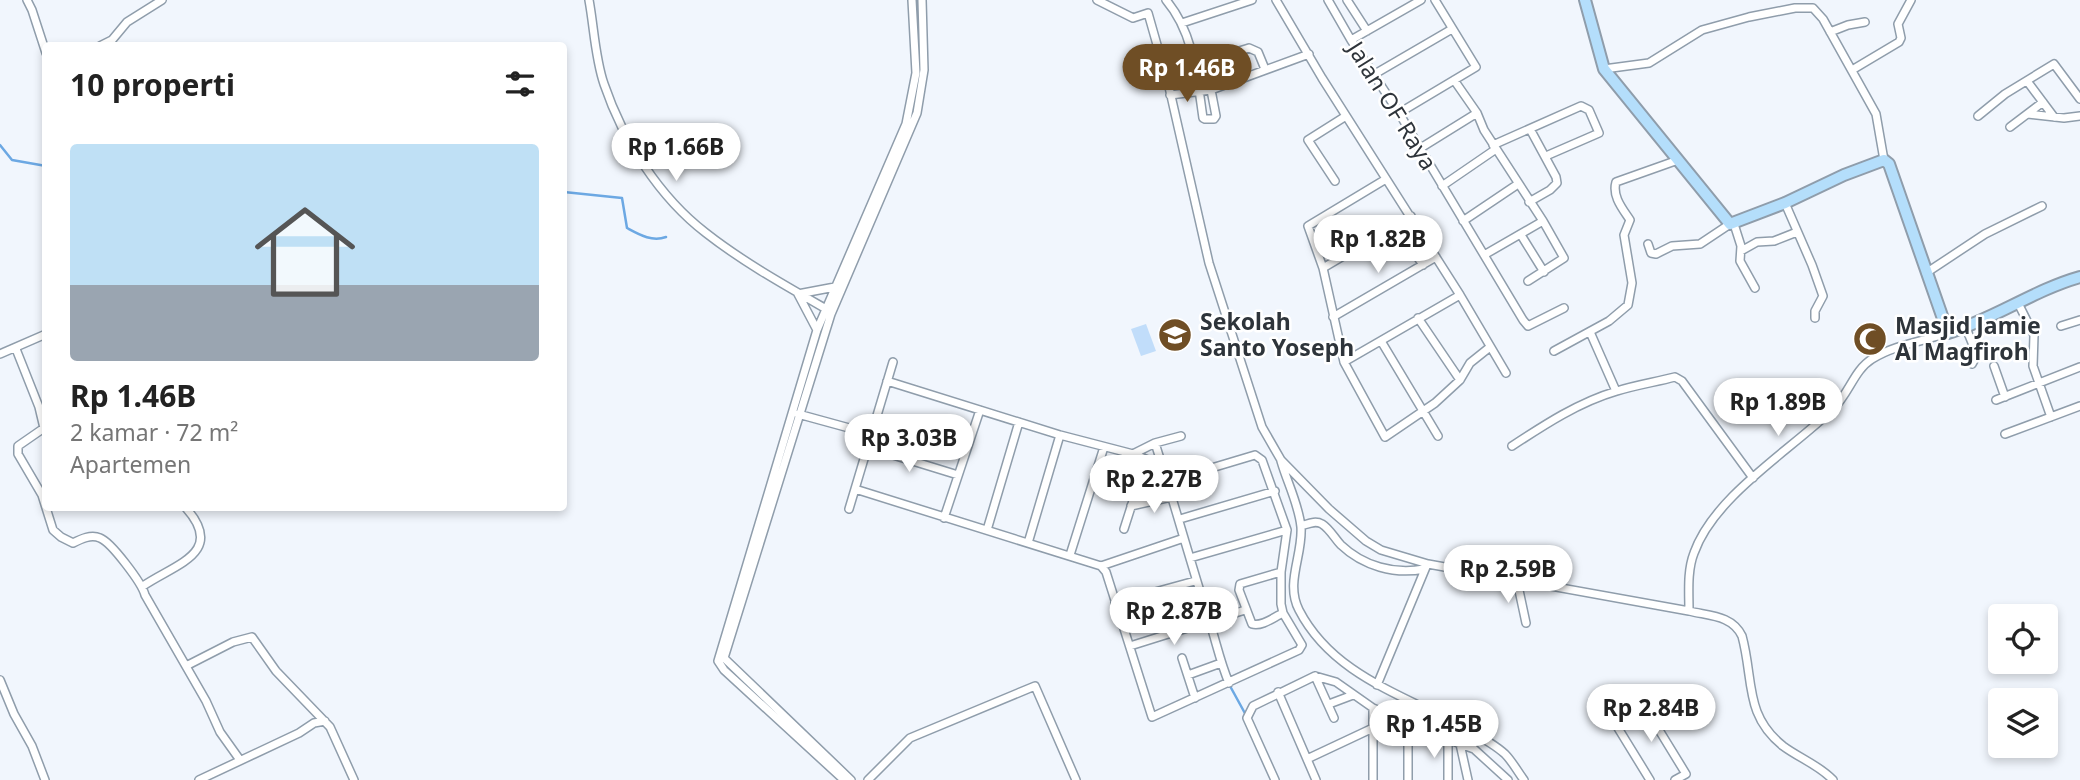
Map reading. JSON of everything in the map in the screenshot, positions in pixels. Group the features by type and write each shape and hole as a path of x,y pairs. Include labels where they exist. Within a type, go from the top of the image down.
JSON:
{"street":[{"path":"27,0 42,42"},
{"path":"108,42 127,22 162,0"},
{"path":"589,0 604,83 642,162 674,204 705,233 798,294 829,310"},
{"path":"844,780 724,670 721,660 835,287 908,117 916,72 912,0"},
{"path":"796,413 817,330 829,310 917,113 924,70 922,0"},
{"path":"1097,0 1133,18 1148,13 1166,75 1209,262 1262,427 1281,460 1301,526 1293,582 1299,610 1331,654 1377,685 1486,740 1506,755 1524,780"},
{"path":"1166,0 1182,23 1190,41 1205,119 1216,116 1211,90"},
{"path":"1182,23 1252,0"},
{"path":"1276,0 1506,373"},
{"path":"1347,0 1367,31"},
{"path":"1351,40 1422,0"},
{"path":"1399,113 1476,67 1435,0"},
{"path":"1585,0 1604,69 1732,224 1741,251 1740,261 1755,288"},
{"path":"1852,70 1899,42 1901,38 1898,24 1910,7 1911,0"},
{"name":"Jalan OF Raya","path":"1331,1 1351,40 1399,113 1523,320 1528,326 1564,308"},
{"path":"1604,69 1649,63 1702,30 1795,8 1815,9 1852,70 1879,123 1884,160 1889,164 1948,334"},
{"path":"1830,32 1865,22"},
{"path":"1374,75 1452,29"},
{"path":"1166,75 1195,68 1249,48 1258,52 1265,69"},
{"path":"1170,95 1211,90 1309,54"},
{"path":"1978,116 2005,94 2054,64 2080,99"},
{"path":"1454,80 1477,113 1484,130 1564,258 1528,281"},
{"path":"2027,81 2054,117"},
{"path":"2010,127 2043,102"},
{"path":"1442,186 1495,147 1581,106 1589,110 1599,133 1546,156"},
{"path":"1419,149 1477,113"},
{"path":"2028,114 2080,116"},
{"path":"1335,181 1308,140 1346,116"},
{"path":"1529,202 1557,183 1546,156 1530,129"},
{"path":"1554,351 1609,321 1628,305 1632,291 1624,235 1629,220 1616,198 1614,185 1678,160"},
{"path":"1648,244 1651,253 1656,254 1672,246 1700,244 1732,224 1884,160"},
{"path":"1386,179 1308,226 1323,268 1344,362 1385,437 1424,411 1460,380 1470,363 1490,347"},
{"path":"1463,221 1518,184"},
{"path":"1785,203 1823,296 1815,311 1815,318"},
{"path":"1926,273 1985,234 2042,205"},
{"path":"1323,268 1411,216"},
{"path":"1484,256 1543,221"},
{"path":"1395,224 1423,265"},
{"path":"1741,251 1757,242 1774,241 1797,232"},
{"path":"1521,235 1544,272"},
{"path":"1333,317 1436,257"},
{"path":"1689,611 1689,581 1693,554 1702,537 1730,499 1775,458 1805,436 1837,405 1863,366 1871,359 1966,328 2047,288 2080,277"},
{"path":"798,294 835,287"},
{"path":"798,294 817,330"},
{"path":"1344,362 1460,295"},
{"path":"2018,303 2034,335 2033,359 2038,384 2051,417"},
{"path":"1418,318 1460,380"},
{"path":"2061,326 2080,320"},
{"path":"1966,328 1977,355 1972,365"},
{"path":"1590,332 1616,391"},
{"path":"0,354 42,336"},
{"path":"1381,341 1438,436"},
{"path":"16,349 42,420"},
{"path":"849,509 893,362"},
{"path":"1994,366 2005,397"},
{"path":"1996,400 2080,367"},
{"path":"1512,446 1542,426 1616,391 1675,377 1682,381 1753,478"},
{"path":"887,381 1060,435 1133,454 1160,465"},
{"path":"2005,434 2080,406"},
{"path":"944,518 980,410"},
{"path":"796,413 871,434"},
{"path":"914,461 927,421"},
{"path":"987,530 1019,422"},
{"path":"874,424 921,439"},
{"path":"42,429 18,446 18,454 42,495"},
{"path":"1028,542 1060,435"},
{"path":"1133,454 1155,443 1181,436"},
{"path":"1155,443 1160,465 1180,519 1195,581 1229,683"},
{"path":"867,447 958,475"},
{"path":"1070,555 1104,447"},
{"path":"855,489 1101,566 1106,572 1152,718 1301,647 1302,642 1283,612 1281,572 1287,530 1265,466 1255,455 1168,481"},
{"path":"1125,529 1146,460"},
{"path":"1281,460 1329,509 1366,541 1381,550 1426,567 1689,611 1721,618 1737,626 1745,648 1756,714 1766,731 1833,780"},
{"path":"1180,519 1275,491"},
{"path":"1131,506 1171,497"},
{"path":"47,511 53,530 61,537 73,542 92,537 102,538 143,586 145,595 206,701 220,732 240,760"},
{"path":"143,586 191,556 200,547 202,538 197,523 188,511"},
{"path":"1301,526 1313,522 1321,523 1358,558 1381,567 1409,572 1426,567"},
{"path":"1190,558 1287,530"},
{"path":"1101,566 1184,538"},
{"path":"1377,685 1426,567"},
{"path":"1281,572 1240,584 1239,590 1248,620 1256,626 1283,612"},
{"path":"1115,603 1195,581"},
{"path":"1517,581 1526,623"},
{"path":"1130,646 1245,610"},
{"path":"186,666 233,642 252,637 276,671 325,720 336,736 354,780"},
{"path":"1182,658 1195,698"},
{"path":"721,660 851,780"},
{"path":"1188,675 1221,663"},
{"path":"1315,676 1334,718"},
{"path":"1275,780 1247,718 1253,706 1315,676 1336,682 1373,708 1481,755 1508,780"},
{"path":"0,680 4,705 32,746 46,780"},
{"path":"868,780 910,738 1035,686 1076,780"},
{"path":"1278,692 1316,780"},
{"path":"1329,704 1353,695"},
{"path":"1640,699 1686,774 1675,780"},
{"path":"1373,708 1373,780"},
{"path":"1610,715 1650,780"},
{"path":"199,780 325,720"},
{"path":"1408,723 1408,780"},
{"path":"1307,759 1373,728"},
{"path":"1448,740 1448,780"},
{"path":"1460,744 1468,780"}],"shaded area":[{"path":"1146,324 1156,351 1141,356 1131,329"}],"waterway":[{"path":"0,145 12,160 42,165"},
{"path":"567,192 622,198 627,228 651,238 666,237"},
{"path":"1230,686 1247,717"}],"place":[{"name":"Sekolah Santo Yoseph","path":"1175,335"},
{"name":"Masjid Jamie Al Magfiroh","path":"1870,339"}]}
